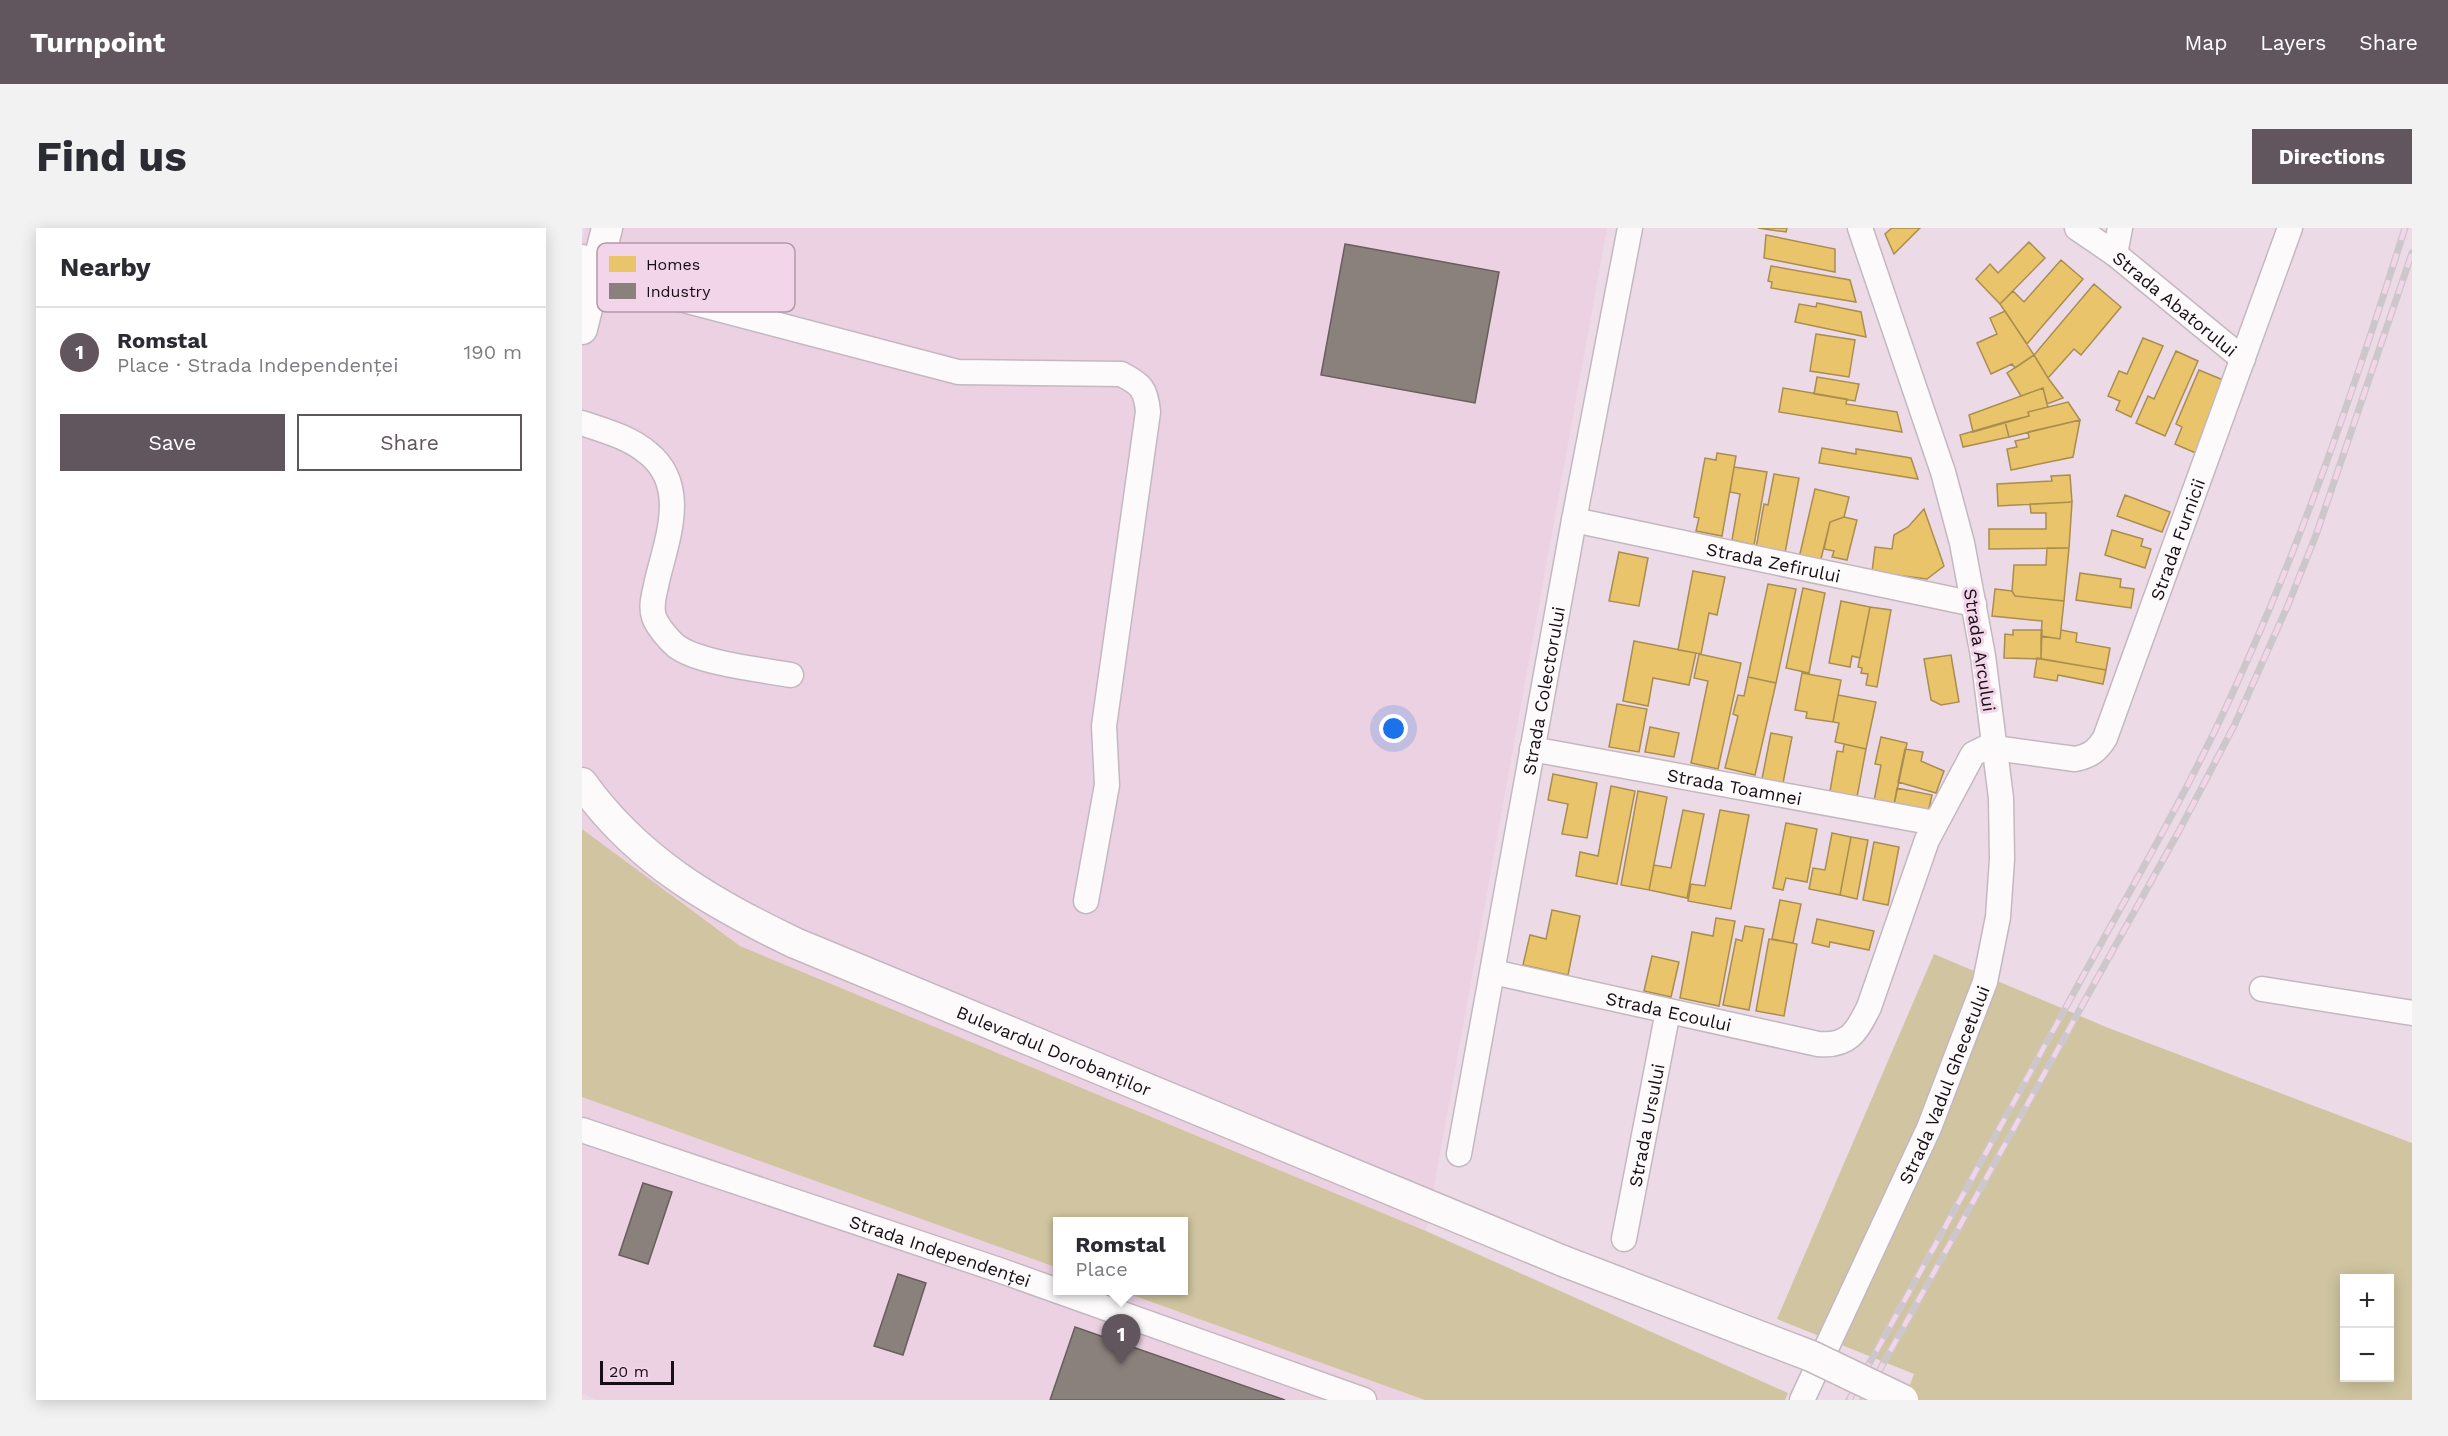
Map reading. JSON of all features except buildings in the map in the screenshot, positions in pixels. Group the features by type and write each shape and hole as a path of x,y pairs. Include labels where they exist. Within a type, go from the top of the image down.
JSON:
{"main road":[{"path":"599,243 607,228"},
{"path":"582,330 590,260"},
{"name":"Bulevardul Dorobanților","path":"582,783 640,848 688,886 734,914 795,943 1563,1261 1811,1356 1903,1400"}],"street":[{"name":"Strada Colectorului","path":"1459,1154 1574,520 1630,228"},
{"name":"Strada Arcului","path":"1860,228 1943,472 1962,543 1974,604 1995,748"},
{"name":"Strada Abatorului","path":"2077,228 2115,254 2243,359"},
{"path":"2115,254 2120,228"},
{"name":"Strada Furnicii","path":"1995,748 2075,759 2089,756 2098,749 2105,738 2290,228"},
{"path":"729,312 958,372 1120,374 1136,381 1146,394 1148,412 1104,726 1107,785 1086,901"},
{"path":"582,423 631,441 649,453 663,467 670,486 673,513 653,601 654,617 662,630 677,646 703,658 791,675"},
{"name":"Strada Zefirului","path":"1574,520 1974,604"},
{"name":"Strada Toamnei","path":"1532,748 1935,823"},
{"path":"1935,823 1973,754 1979,750 1995,748"},
{"name":"Strada Vadul Ghecetului","path":"1802,1400 1929,1128 1985,982 1998,916 2002,859 2001,798 1995,748"},
{"name":"Strada Ecoului","path":"1493,972 1818,1044 1837,1044 1845,1041 1861,1023 1869,1007 1935,823"},
{"path":"2262,989 2412,1013"},
{"name":"Strada Ursului","path":"1624,1239 1668,1011"},
{"name":"Strada Independenței","path":"582,1130 1053,1289"},
{"name":"Strada Independenței","path":"1069,1295 1364,1400"}],"shaded area":[{"path":"585,228 1607,228 1426,1231 740,946 582,829 582,243"},
{"path":"582,829 740,946 1426,1231 1788,1393 1785,1400 1425,1400 1132,1295 1188,1295 1188,1217 1053,1217 1053,1266 582,1097"},
{"path":"1934,954 2106,1027 2412,1143 2412,1400 1904,1400 1914,1374 1777,1319"},
{"path":"582,1097 1053,1266 1053,1295 1132,1295 1425,1400 596,1400 582,1393"}],"railway":[{"path":"1849,1400 2157,842 2227,705 2302,529 2366,349 2405,228"},
{"path":"1863,1400 2179,831 2234,726 2288,605 2316,535 2412,253"}],"place":[{"name":"Romstal","path":"1121,1364"}]}
